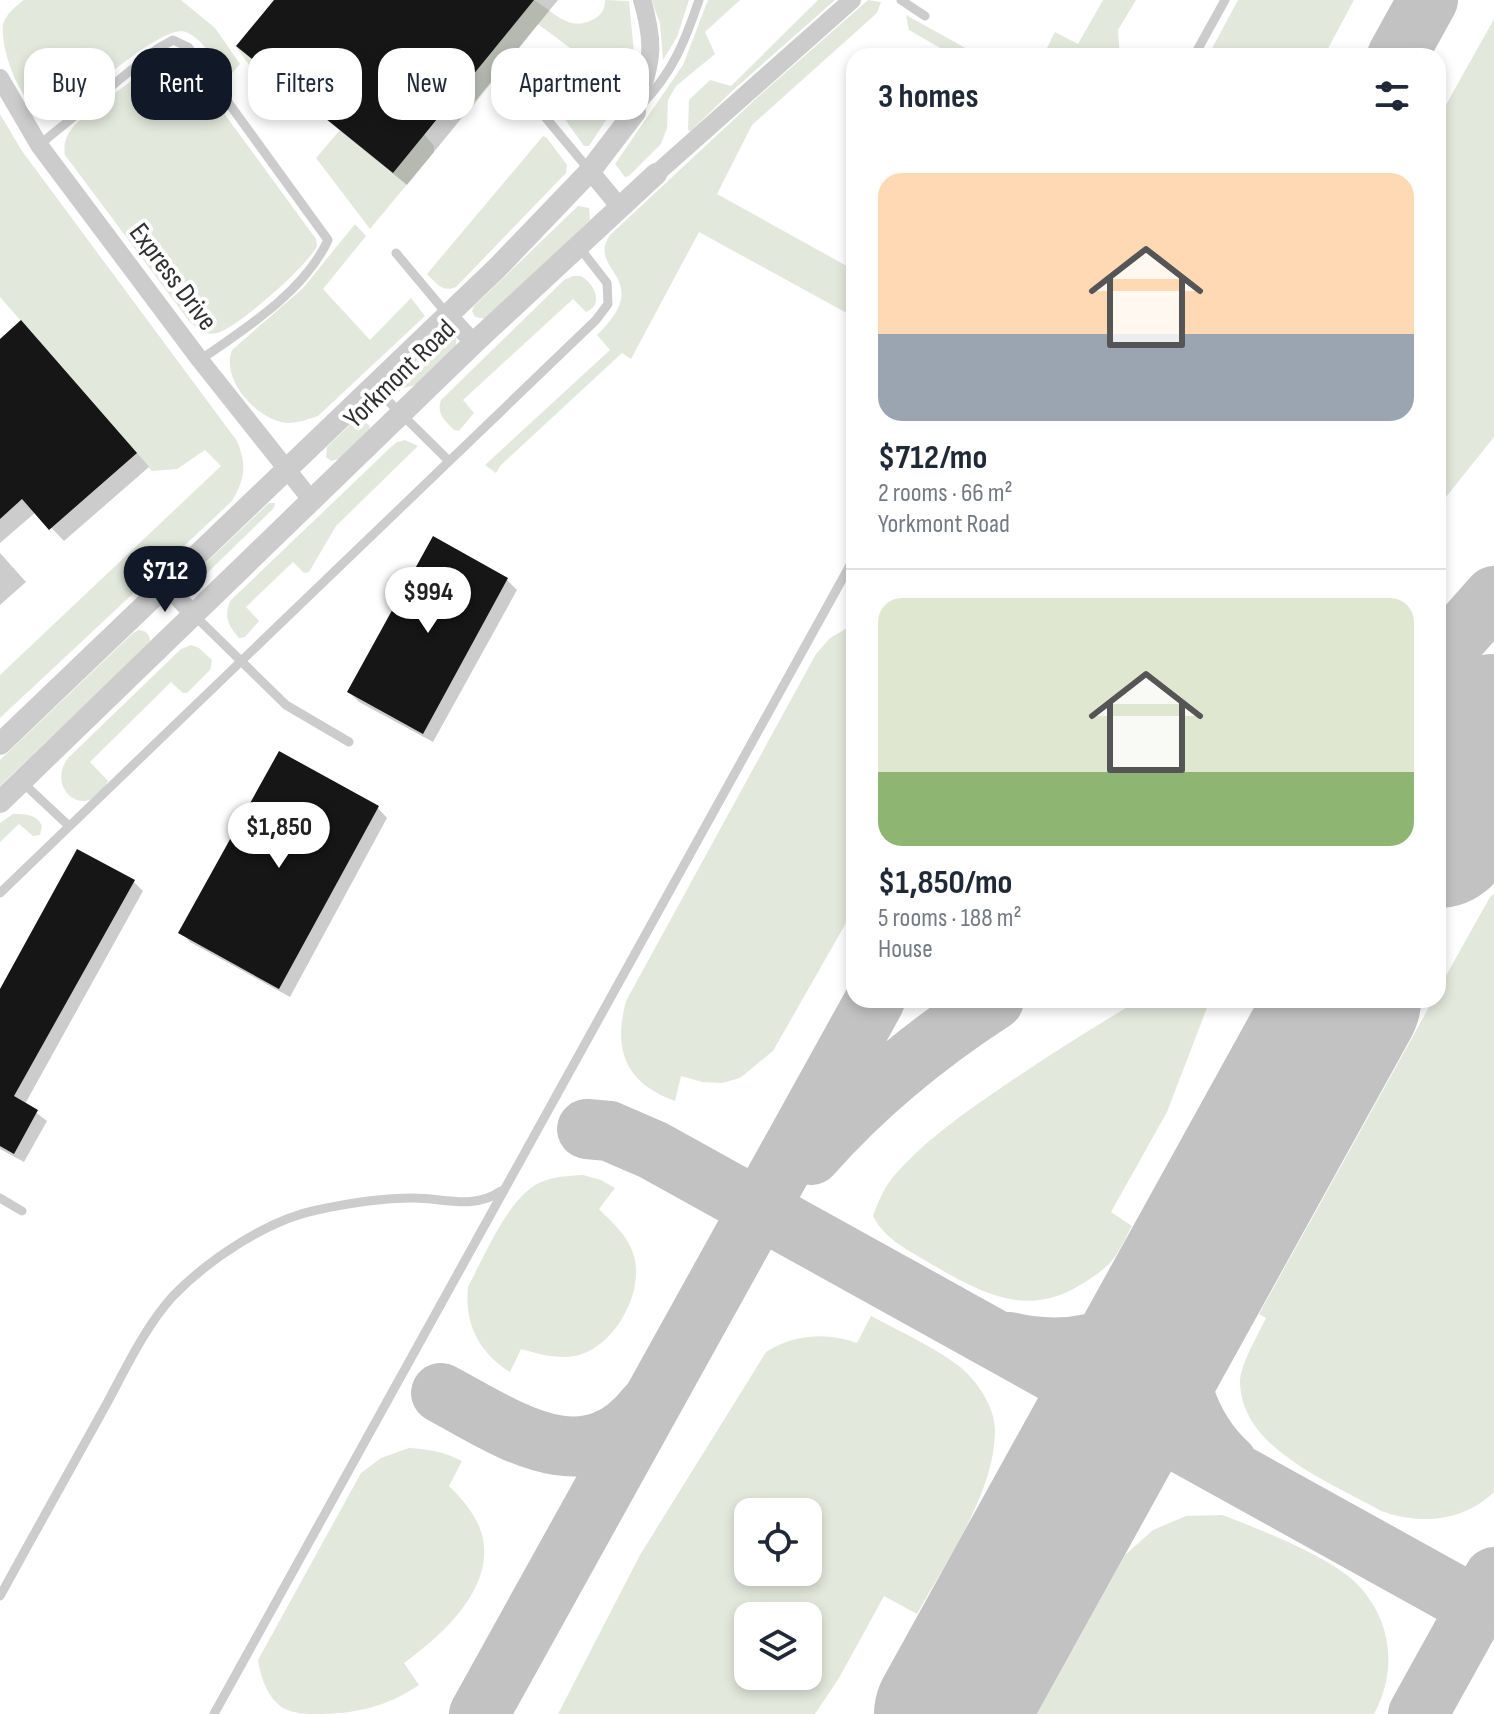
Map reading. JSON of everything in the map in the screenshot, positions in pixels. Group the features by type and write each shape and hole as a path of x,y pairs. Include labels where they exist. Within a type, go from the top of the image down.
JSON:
{"street":[{"name":"Yorkmont Road","path":"642,0 649,24 652,59 649,68"},
{"name":"Yorkmont Road","path":"0,802 619,206 852,0"},
{"name":"Express Drive","path":"0,78 39,145 200,360 312,501"},
{"name":"Yorkmont Road","path":"0,744 498,267 590,171 629,120"},
{"path":"590,171 619,206"},
{"path":"447,314 474,343"},
{"path":"166,585 194,615"}],"lane":[{"path":"649,97 676,62 699,0"},
{"path":"901,0 925,16"},
{"path":"1198,48 1225,0"},
{"path":"39,145 157,49 173,40 188,47 328,240 319,258 283,296 200,360"},
{"path":"548,120 590,171"},
{"path":"0,893 596,320 608,304 607,283 578,245"},
{"path":"396,253 447,314"},
{"path":"373,386 449,461"},
{"path":"214,1714 846,572"},
{"path":"194,615 286,705 349,742"},
{"path":"22,781 69,826"},
{"path":"0,1596 140,1344 171,1298 205,1266 267,1228 310,1211 358,1201 414,1198 465,1203 488,1200 505,1188"},
{"path":"0,1198 22,1211"}],"shaded area":[{"path":"24,0 181,0 215,28 229,48 205,48 192,35 175,32 144,48 131,48 131,58 115,70 115,48 24,48 24,95 8,60 3,34 4,20"},
{"path":"534,0 561,19 575,23 598,17 605,0 629,1 634,48 570,48 538,24 519,48 494,48"},
{"path":"651,0 689,0 677,37 663,60 660,23"},
{"path":"708,0 740,0 705,32 715,54 676,86 668,100 667,128 661,144 625,177 615,164 645,120 649,120 649,114 683,65"},
{"path":"818,0 835,0 691,131 688,130 689,100 710,80 731,86"},
{"path":"868,0 881,2 877,13 752,125 717,194 846,266 846,313 699,232 631,359 622,353 496,473 485,465 610,350 597,335 614,316 621,300 621,287 606,258 605,247 610,235 760,95"},
{"path":"1103,0 1136,0 1118,30 1119,48 1047,48 1055,32 1078,44"},
{"path":"1238,0 1354,0 1328,48 1212,48"},
{"path":"906,15 966,48 940,48 909,30"},
{"path":"1494,19 1494,437 1446,497 1446,105"},
{"path":"233,43 248,55 248,63"},
{"path":"232,52 240,64 232,73"},
{"path":"491,52 491,83 475,104 475,72"},
{"path":"131,81 131,120 229,120 316,239 316,248 283,284 226,329 213,334 205,333 189,321 65,155 66,138 80,120 115,120 115,93"},
{"path":"0,114 22,151 237,441 243,465 240,486 232,501 0,718 0,675 221,466 205,450 177,469 152,471 0,297"},
{"path":"565,120 606,120 589,146 584,146"},
{"path":"340,130 393,173 424,134 434,146 434,152 370,229 316,158"},
{"path":"543,136 567,165 566,173 456,287 447,289 440,286 427,274"},
{"path":"578,206 589,208 590,220 486,319 475,317 472,311 474,306"},
{"path":"355,224 366,236 323,289 370,340 411,298 425,316 318,416 290,423 270,418 250,404 235,383 230,361 232,350 303,288"},
{"path":"581,276 596,294 592,309 586,312 573,299 463,400 474,413 459,431 454,430 441,413 441,400 564,280"},
{"path":"445,334 456,335 456,348 418,384 401,389 397,380"},
{"path":"360,418 370,426 369,432 340,459 331,461 326,457 327,447"},
{"path":"405,440 418,446 336,526 309,572 304,573 293,562 246,607 259,621 245,637 239,638 228,621 230,601 390,448"},
{"path":"269,503 275,503 274,508 199,581 193,581 194,574"},
{"path":"846,629 846,923 773,1051 740,1078 722,1083 681,1076 675,1101 644,1085 627,1063 621,1035 626,1001 816,654 830,638"},
{"path":"139,630 149,636 146,646 0,786 0,760"},
{"path":"191,645 212,660 210,670 187,693 171,682 90,762 108,781 99,794 90,800 80,801 72,797 62,781 62,770 68,758 181,649"},
{"path":"13,814 37,819 42,826 40,835 33,836 19,824 0,842 0,823"},
{"path":"1494,894 1494,1492 1469,1510 1455,1515 1411,1518 1381,1511 1292,1461 1272,1445 1256,1426 1244,1406 1240,1382 1246,1359 1266,1318 1259,1314 1429,1008 1446,1008 1446,976"},
{"path":"1126,1008 1207,1008 1167,1112 1111,1212 1132,1226 1117,1254 1098,1273 1060,1295 1023,1301 987,1292 951,1275 891,1238 873,1216 890,1181 916,1153 942,1130 1050,1055"},
{"path":"583,1175 615,1188 599,1209 623,1235 633,1253 636,1281 627,1310 610,1335 587,1352 563,1357 521,1349 510,1372 490,1356 476,1336 469,1313 468,1287 498,1229 517,1201 539,1183"},
{"path":"871,1316 956,1364 970,1376 992,1411 995,1430 987,1478 967,1526 917,1614 884,1596 839,1678 815,1714 558,1714 640,1555 766,1352 799,1338 822,1336 857,1343"},
{"path":"409,1448 449,1455 462,1461 449,1486 466,1504 479,1526 484,1547 483,1567 476,1586 451,1622 404,1663 419,1685 396,1698 359,1710 310,1714 283,1708 266,1687 258,1660 361,1473 381,1458"},
{"path":"1222,1515 1329,1563 1356,1583 1368,1597 1384,1629 1388,1646 1386,1680 1374,1714 1037,1714 1125,1555 1153,1530 1186,1516"}],"building":[{"path":"274,0 534,0 495,48 491,48 491,53 475,72 475,48 378,48 378,120 436,120 393,173 327,120 362,120 362,48 248,48 248,56 236,46"},
{"path":"21,320 137,453 49,530 22,499 0,519 0,339"},
{"path":"433,536 508,578 423,734 347,692"},
{"path":"279,751 379,806 279,989 178,933"},
{"path":"77,849 135,880 14,1096 38,1110 14,1154 0,1146 0,989"}],"taxiway":[{"path":"1401,48 1428,0"},
{"path":"1446,650 1494,596"},
{"path":"1446,859 1494,804"},
{"path":"479,1714 871,1008"},
{"path":"811,1155 897,1071 982,1008"},
{"path":"587,1129 609,1131 653,1150 1477,1607"},
{"path":"1009,1342 1070,1347 1090,1344 1128,1331 1162,1308 1199,1265"},
{"path":"1197,1269 1179,1322 1177,1341 1181,1380 1193,1417 1228,1464"},
{"path":"441,1393 519,1434 572,1447 598,1443 623,1431 647,1407"},
{"path":"1418,1714 1494,1577"},
{"path":"948,1714 954,1706"}],"runway":[{"path":"1446,817 1494,730"},
{"path":"950,1714 1341,1008"}]}
